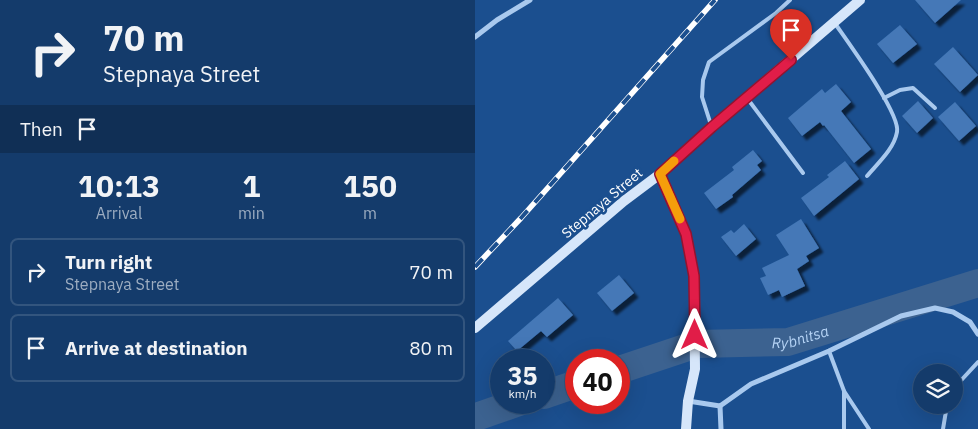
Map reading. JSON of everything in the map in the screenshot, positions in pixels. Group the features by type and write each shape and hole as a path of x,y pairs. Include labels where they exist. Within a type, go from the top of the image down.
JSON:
{"main road":[{"name":"Stepnaya Street","path":"475,328 625,201 660,174 859,0"},
{"path":"660,174 686,234 694,276 695,369 688,401 685,428"}],"street":[{"path":"475,37 497,20 530,0"},
{"path":"688,401 720,406 751,384 829,351 901,316 935,308 953,312 970,322 978,334"},
{"path":"720,406 721,429"}],"lane":[{"path":"712,127 702,96 703,80 709,62 790,0"},
{"path":"835,22 884,98 897,123 897,132 892,147 867,176"},
{"path":"884,98 900,90 913,88 935,108"},
{"path":"747,98 803,173"},
{"path":"829,351 844,391 869,429"},
{"path":"963,378 978,362"},
{"path":"843,429 844,391"},
{"path":"943,429 946,414"}],"building":[{"path":"915,0 961,0 935,23"},
{"path":"900,25 917,44 893,63 877,44"},
{"path":"953,47 978,75 960,92 934,64"},
{"path":"836,84 851,102 841,111 871,149 854,163 820,122 802,136 788,118 822,89 825,93"},
{"path":"918,101 933,118 917,133 902,116"},
{"path":"955,102 976,126 959,141 938,117"},
{"path":"753,150 762,161 757,165 761,170 732,195 733,197 716,209 704,193 734,170 732,167"},
{"path":"845,161 859,179 814,216 801,198 829,177 827,175"},
{"path":"801,219 819,248 806,256 809,261 797,269 805,286 782,297 779,290 768,295 760,278 766,276 762,268 789,255 776,235"},
{"path":"744,224 756,239 736,256 721,237 731,230 734,233"},
{"path":"619,275 634,293 612,311 597,293"},
{"path":"558,298 573,315 547,337 541,331 519,349 515,349 508,341"}],"waterway":[{"name":"Rybnitsa","path":"630,366 697,344 788,342 978,283"},
{"name":"Rybnitsa","path":"555,391 565,388"},
{"name":"Rybnitsa","path":"475,418 490,412"}],"railway":[{"path":"475,267 715,0"}],"slow traffic":[{"path":"674,161 660,174 680,219"}],"route":[{"path":"695,335 694,276 686,234 660,174 791,60"}]}
